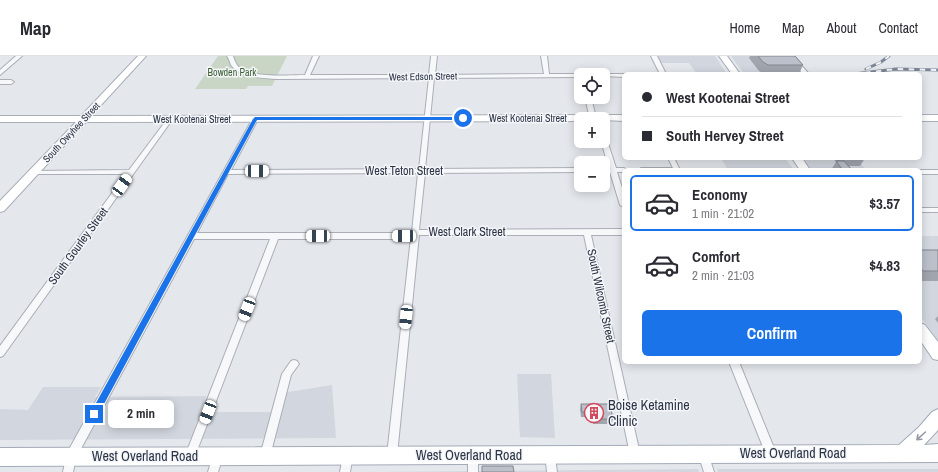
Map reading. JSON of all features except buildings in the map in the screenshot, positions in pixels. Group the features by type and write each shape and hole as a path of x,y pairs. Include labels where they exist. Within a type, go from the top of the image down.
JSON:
{"main road":[{"path":"723,56 735,72"},
{"path":"922,332 938,354"},
{"path":"902,453 925,433 938,417"},
{"name":"West Overland Road","path":"0,457 69,464 190,456 216,464 265,456 346,464 392,455 473,463 550,454 938,452"}],"street":[{"path":"0,73 19,56"},
{"name":"South Owyhee Street","path":"0,208 142,56"},
{"name":"West Edson Street","path":"230,56 235,66 260,76 432,77 442,75 574,75"},
{"path":"307,77 316,56"},
{"path":"392,455 434,56"},
{"path":"544,56 547,75"},
{"path":"654,56 662,72"},
{"path":"790,56 804,72"},
{"name":"West Edson Street","path":"610,74 622,74"},
{"path":"0,82 11,82"},
{"name":"West Kootenai Street","path":"0,119 574,118"},
{"name":"West Kootenai Street","path":"610,118 622,118"},
{"path":"922,118 938,118"},
{"name":"South Gourley Street","path":"0,353 170,119"},
{"path":"69,464 255,119"},
{"path":"606,148 622,199"},
{"name":"West Teton Street","path":"226,172 574,170"},
{"path":"613,170 622,170"},
{"path":"34,172 131,172"},
{"path":"922,172 938,172"},
{"path":"922,210 938,210"},
{"name":"West Clark Street","path":"191,236 404,236 415,235 422,232 622,232"},
{"name":"South Wilcomb Street","path":"587,232 635,454"},
{"path":"190,456 276,236"},
{"path":"265,456 287,374 294,364"},
{"path":"735,364 771,454"},
{"path":"550,454 552,472"},
{"path":"703,454 709,472"}],"shaded area":[{"path":"657,56 715,56 726,72 696,72 689,63 661,63"},
{"path":"731,56 787,56 801,72 743,72"},
{"path":"722,160 786,160 792,168 727,168"},
{"path":"804,160 858,160 864,168 810,168"},
{"path":"922,236 938,236 938,340 922,319"},
{"path":"517,374 551,374 555,438 520,437"},
{"path":"332,385 336,438 0,440 0,409 28,410 43,387 101,387 95,397 206,396 200,412 272,412 276,394"},
{"path":"698,469 699,472 381,472"},
{"path":"717,469 938,469 938,472 718,472"}],"green space":[{"name":"Bowden Park","path":"218,56 287,56 272,86 248,86 246,89 195,89"}],"railway":[{"path":"866,69 881,62 889,56"},
{"path":"871,72 896,69 938,70"}],"place":[{"name":"Boise Ketamine Clinic","path":"594,413"}],"route":[{"path":"94,414 255,119 463,118"}]}
